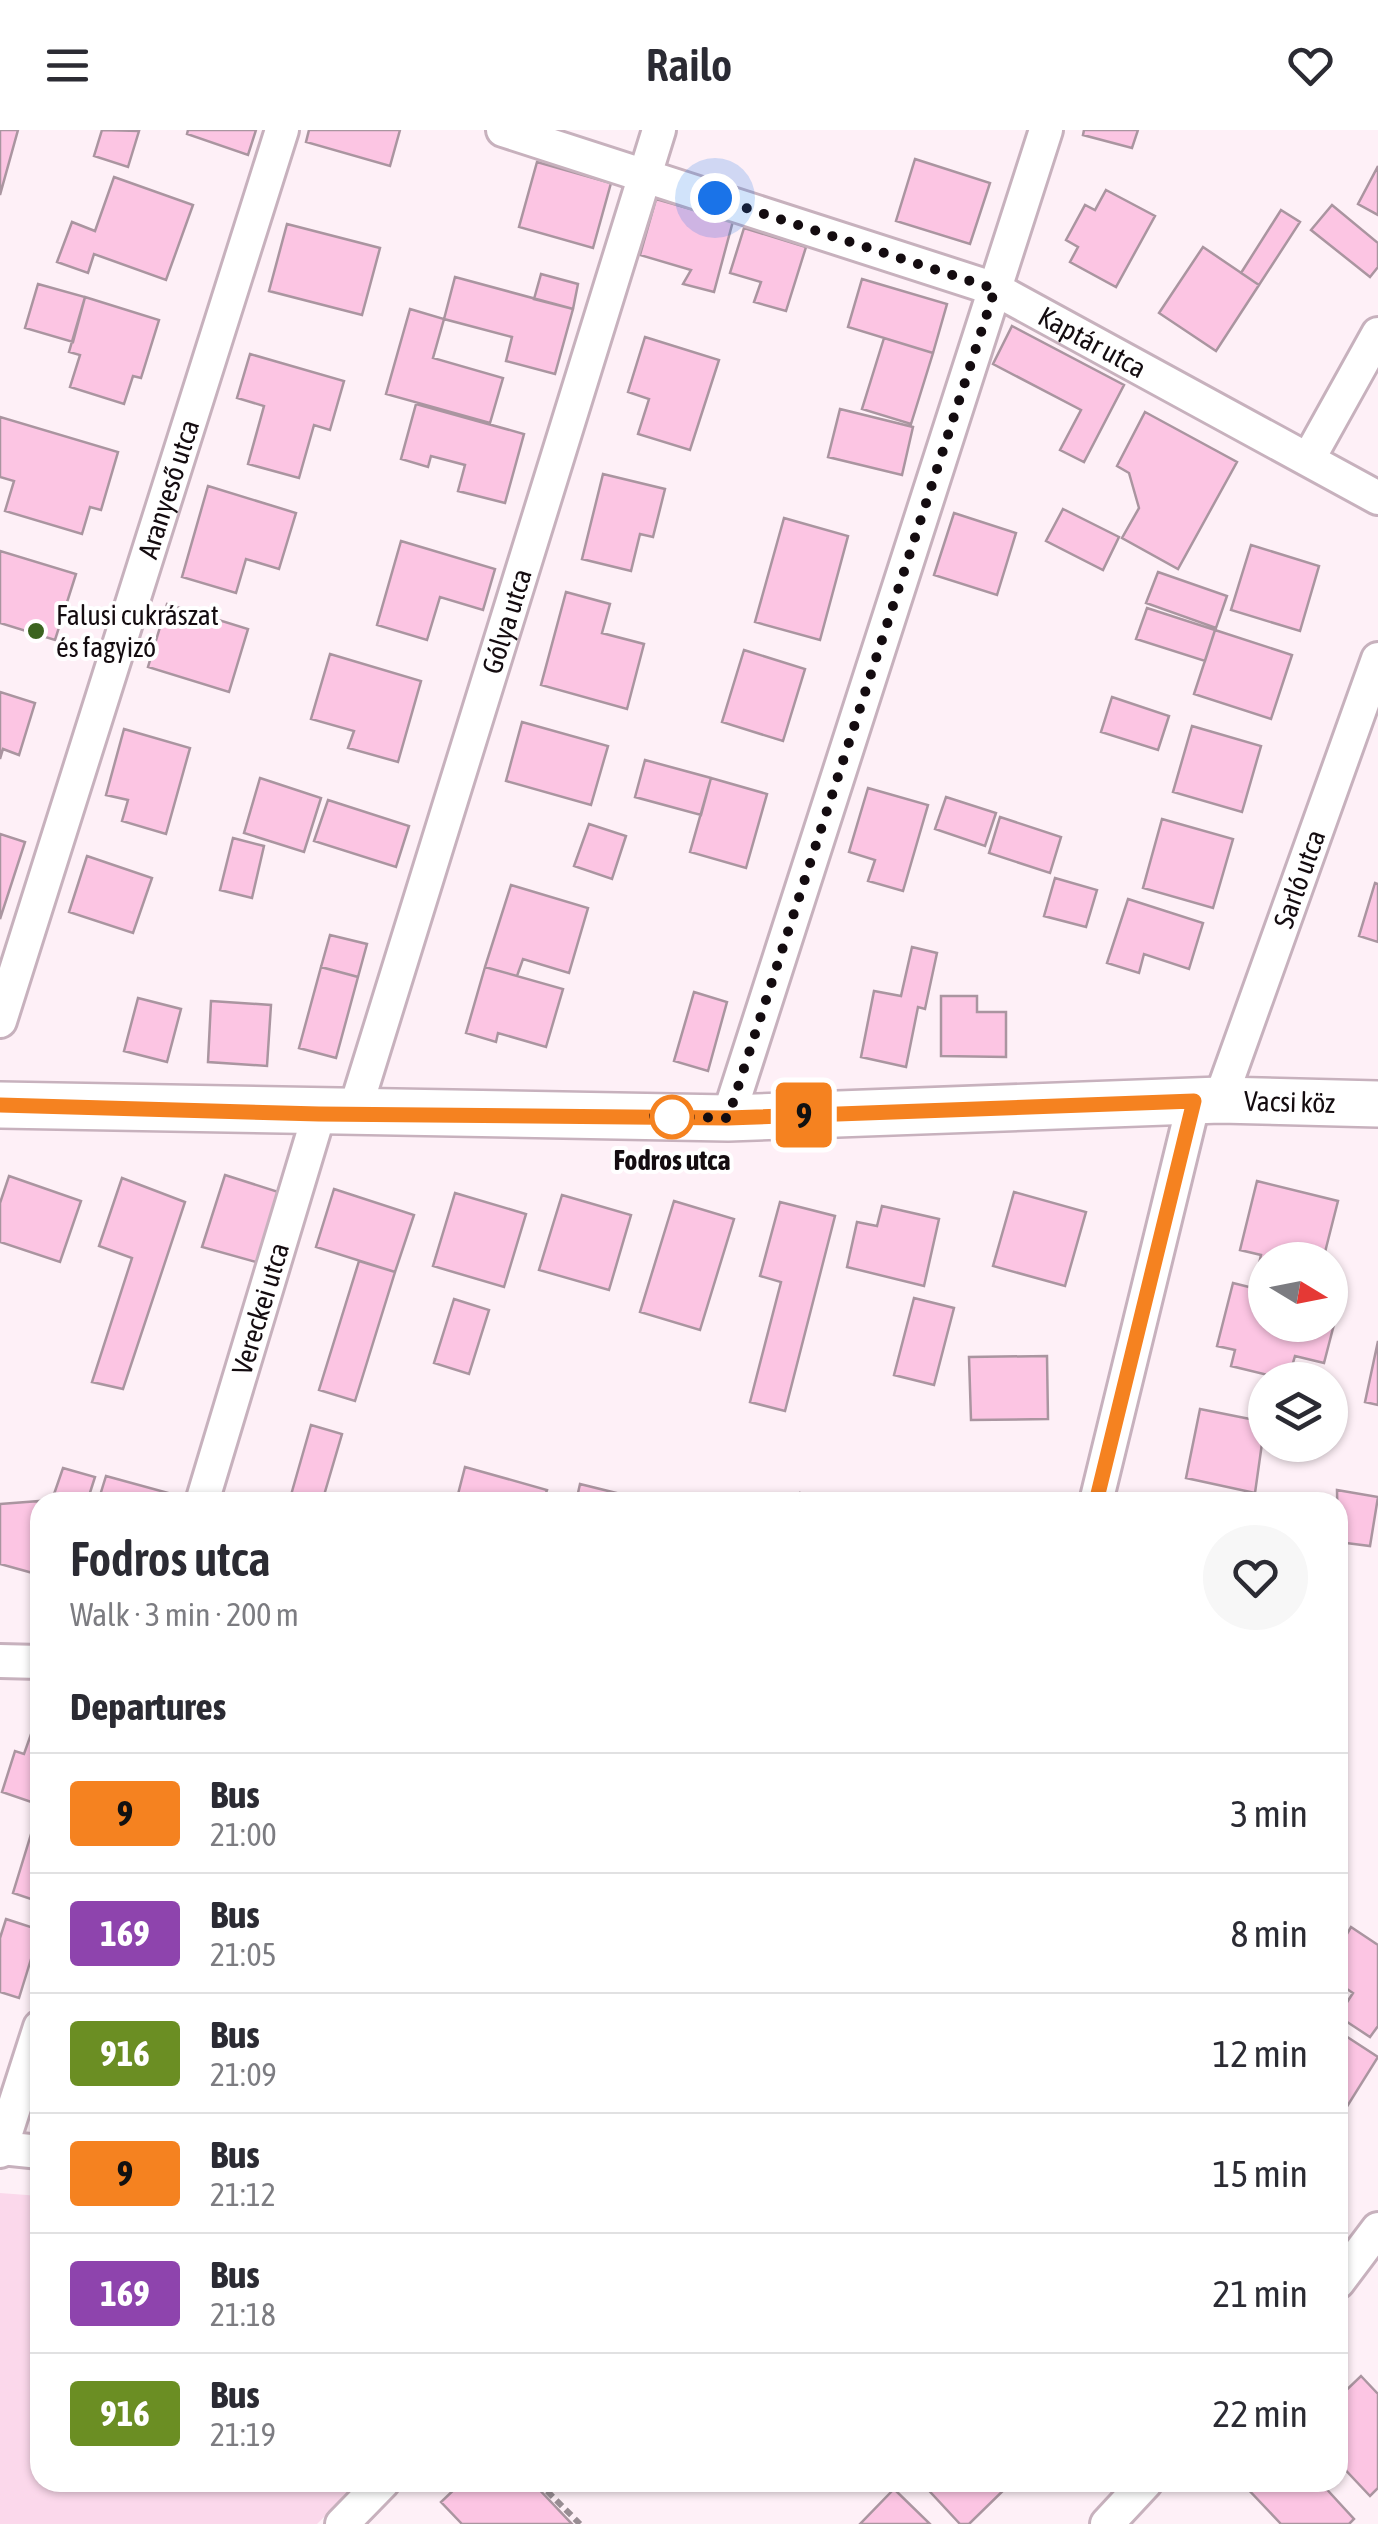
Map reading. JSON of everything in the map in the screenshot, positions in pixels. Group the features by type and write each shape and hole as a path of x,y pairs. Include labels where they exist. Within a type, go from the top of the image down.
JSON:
{"street":[{"name":"Aranyeső utca","path":"0,1021 282,130"},
{"name":"Kaptár utca","path":"504,130 995,289 1378,498"},
{"name":"Gólya utca","path":"337,1113 659,130"},
{"path":"728,1118 1046,130"},
{"path":"1309,458 1378,334"},
{"name":"Sarló utca","path":"1099,1492 1207,1100 1378,660"},
{"name":"Vacsi köz","path":"0,1105 728,1118 1207,1100 1378,1104"},
{"name":"Vereckei utca","path":"205,1492 337,1113"},
{"path":"0,1661 30,1662"},
{"path":"30,2058 1,2149 30,2151"},
{"path":"1348,2269 1378,2229"},
{"path":"342,2524 373,2492"},
{"path":"1107,2524 1137,2492"}],"path":[{"path":"548,2492 580,2524"}],"shaded area":[{"path":"0,2193 30,2195 30,2492 350,2492 317,2524 0,2524"}],"building":[{"path":"0,130 18,130 0,195"},
{"path":"102,130 139,131 128,167 94,156"},
{"path":"188,130 256,130 248,155 187,134"},
{"path":"309,130 400,130 390,166 306,142"},
{"path":"1084,130 1138,130 1132,148 1083,135"},
{"path":"915,159 990,183 970,244 896,221"},
{"path":"537,162 611,183 593,248 519,227"},
{"path":"1378,166 1378,215 1358,204"},
{"path":"114,177 193,205 166,280 94,254 88,273 57,262 72,222 95,231"},
{"path":"1106,190 1155,216 1116,287 1070,262 1078,247 1066,240 1085,205 1095,210"},
{"path":"656,199 733,221 714,292 683,284 691,270 640,255"},
{"path":"1332,205 1378,243 1378,267 1370,277 1311,230"},
{"path":"1281,210 1300,222 1259,285 1241,273"},
{"path":"287,224 380,248 362,315 269,291"},
{"path":"744,228 806,247 786,311 754,302 761,282 730,273"},
{"path":"1203,247 1259,285 1216,351 1159,313"},
{"path":"541,274 578,284 573,309 534,299"},
{"path":"455,277 573,309 555,374 506,361 512,337 444,319"},
{"path":"862,279 947,304 933,353 848,327"},
{"path":"38,284 85,297 73,342 25,328"},
{"path":"85,297 159,320 141,378 133,376 124,404 70,387 80,355 69,352"},
{"path":"410,309 444,319 433,358 503,378 490,423 386,394"},
{"path":"1012,326 1124,385 1084,462 1060,450 1081,410 993,364"},
{"path":"645,337 719,360 690,450 638,434 649,399 628,392"},
{"path":"884,338 933,353 911,424 862,409"},
{"path":"250,354 344,381 330,430 314,425 299,478 248,464 264,406 237,398"},
{"path":"416,404 524,434 505,503 458,491 465,465 431,456 428,467 401,459"},
{"path":"840,409 913,427 902,475 828,457"},
{"path":"1145,412 1237,462 1178,569 1122,538 1139,508 1129,473 1117,466"},
{"path":"0,417 118,452 101,510 90,507 82,534 5,511 14,481 0,477"},
{"path":"603,474 665,489 653,537 640,534 631,571 582,559"},
{"path":"208,486 296,513 279,569 246,559 236,593 182,577"},
{"path":"1063,509 1119,537 1103,570 1046,541"},
{"path":"954,513 1016,533 997,595 934,575"},
{"path":"784,518 848,536 820,640 755,622"},
{"path":"401,541 495,569 483,610 440,597 427,640 377,625"},
{"path":"1251,545 1319,566 1300,631 1231,610"},
{"path":"0,551 76,574 55,640 0,623"},
{"path":"1158,572 1227,596 1216,628 1146,603"},
{"path":"566,592 610,604 602,633 644,644 627,709 541,685"},
{"path":"167,604 248,629 229,692 148,667"},
{"path":"1147,608 1215,630 1205,661 1136,639"},
{"path":"1215,630 1292,655 1271,719 1194,694"},
{"path":"744,650 805,669 783,741 722,722"},
{"path":"330,654 421,681 398,762 348,748 354,731 311,719"},
{"path":"0,692 35,703 19,755 3,749 0,759"},
{"path":"1112,697 1169,716 1158,750 1101,732"},
{"path":"522,722 608,746 591,805 506,781"},
{"path":"1192,726 1261,746 1242,812 1173,792"},
{"path":"124,729 190,748 166,834 122,821 128,800 106,795"},
{"path":"645,760 711,778 701,815 635,797"},
{"path":"260,778 321,798 304,852 244,833"},
{"path":"711,778 767,794 746,868 690,852"},
{"path":"868,788 928,805 903,891 868,881 875,860 849,852"},
{"path":"946,797 996,813 985,846 935,829"},
{"path":"328,800 409,826 396,867 314,841"},
{"path":"1000,817 1061,837 1050,873 989,853"},
{"path":"1162,819 1233,839 1213,908 1143,888"},
{"path":"589,824 626,836 612,879 574,866"},
{"path":"0,834 25,842 0,919"},
{"path":"233,838 264,846 252,898 220,890"},
{"path":"87,856 152,878 133,933 69,912"},
{"path":"1055,878 1097,890 1086,927 1044,916"},
{"path":"1375,883 1378,884 1378,942 1359,936"},
{"path":"511,885 588,908 569,973 523,959 517,976 485,967"},
{"path":"1128,899 1203,923 1189,969 1144,954 1139,973 1107,963"},
{"path":"330,935 367,944 358,977 321,967"},
{"path":"912,947 937,953 925,1009 918,1007 906,1067 861,1057 874,991 901,996"},
{"path":"321,967 358,977 336,1058 299,1048"},
{"path":"485,967 563,989 546,1047 498,1033 496,1042 466,1033"},
{"path":"694,992 727,1002 708,1071 674,1061"},
{"path":"941,996 977,996 977,1012 1006,1012 1006,1057 941,1056"},
{"path":"138,998 181,1009 167,1062 124,1051"},
{"path":"211,1001 271,1005 267,1066 208,1062"},
{"path":"225,1175 291,1196 267,1265 202,1247"},
{"path":"9,1176 81,1201 60,1262 0,1242 0,1203"},
{"path":"122,1178 185,1202 123,1389 92,1382 132,1258 99,1246"},
{"path":"1257,1181 1338,1201 1328,1242 1248,1242 1248,1252 1240,1250"},
{"path":"334,1189 414,1215 395,1272 316,1247"},
{"path":"1014,1192 1086,1212 1065,1286 993,1266"},
{"path":"455,1193 526,1214 504,1287 433,1266"},
{"path":"562,1195 631,1215 609,1290 539,1270"},
{"path":"674,1201 734,1219 700,1330 640,1312"},
{"path":"780,1202 835,1216 785,1411 750,1402 781,1282 760,1276"},
{"path":"882,1206 939,1219 924,1286 847,1267 857,1222 877,1226"},
{"path":"359,1261 395,1272 355,1401 319,1390"},
{"path":"1233,1283 1248,1287 1248,1342 1329,1342 1324,1362 1295,1356 1293,1362 1248,1362 1248,1370 1231,1366 1235,1350 1217,1346"},
{"path":"914,1298 954,1308 934,1385 894,1375"},
{"path":"454,1299 489,1310 469,1374 434,1363"},
{"path":"1378,1341 1378,1405 1365,1402"},
{"path":"1047,1356 1048,1419 971,1420 969,1357"},
{"path":"1200,1409 1248,1419 1248,1462 1259,1462 1255,1492 1186,1478"},
{"path":"311,1425 342,1434 325,1492 292,1492"},
{"path":"465,1467 547,1490 546,1492 459,1492"},
{"path":"63,1468 95,1477 90,1492 55,1492"},
{"path":"106,1476 165,1492 101,1492"},
{"path":"580,1484 612,1492 578,1492"},
{"path":"1337,1490 1378,1497 1370,1546 1348,1543 1348,1492"},
{"path":"30,1502 30,1572 0,1564 0,1504"},
{"path":"30,1737 30,1802 2,1792 15,1751 24,1754"},
{"path":"30,1838 30,1899 13,1893"},
{"path":"6,1919 30,1927 30,1962 19,1998 0,1992 0,1938"},
{"path":"1351,1927 1378,1945 1378,2026 1370,2037 1348,2023 1348,2001 1353,1993 1348,1990"},
{"path":"1348,2038 1378,2057 1348,2105"},
{"path":"1361,2376 1378,2394 1378,2488 1370,2496 1348,2473 1348,2388"},
{"path":"452,2492 542,2492 572,2524 462,2524 441,2502"},
{"path":"891,2492 897,2492 930,2524 860,2524"},
{"path":"930,2492 1002,2492 969,2524 960,2524"},
{"path":"1251,2492 1329,2492 1354,2519 1349,2524 1281,2524"}],"bus line":[{"name":"9","path":"0,1105 319,1114 728,1118 1194,1101 1098,1492"}],"place":[{"name":"Falusi cukrászat és fagyizó","path":"36,631"},
{"name":"Fodros utca","path":"672,1117"}],"route":[{"path":"672,1117 654,1116 728,1118 995,289 715,198"}]}
